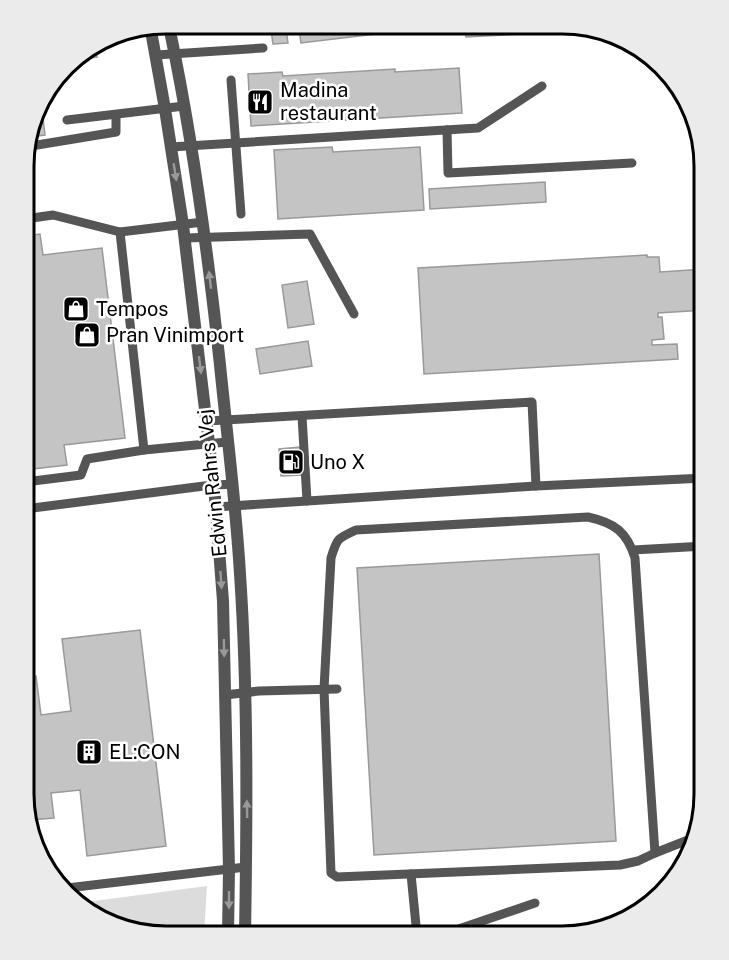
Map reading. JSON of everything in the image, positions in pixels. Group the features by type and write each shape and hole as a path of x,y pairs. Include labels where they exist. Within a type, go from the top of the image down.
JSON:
{"street":[{"name":"Edwin Rahrs Vej","path":"171,34 203,222 228,442 240,575 247,821 245,926"},
{"name":"Edwin Rahrs Vej","path":"152,36 185,238 216,507 223,601 228,926"}],"lane":[{"path":"156,55 263,48"},
{"path":"231,80 241,214"},
{"path":"171,147 478,128 542,86"},
{"path":"67,120 184,106"},
{"path":"36,145 116,132 116,115"},
{"path":"447,130 448,173 632,163"},
{"path":"34,218 53,215 120,232 203,222"},
{"path":"120,232 144,450"},
{"path":"185,238 310,234 354,315"},
{"path":"207,421 532,402 536,486"},
{"path":"302,416 307,501"},
{"path":"34,481 81,475 87,459 144,450 228,442"},
{"path":"216,507 536,486 694,479"},
{"path":"34,508 232,484"},
{"path":"655,853 635,558 631,545 617,528 588,517 356,530 340,537 331,558 324,689 331,873 337,877 620,865 638,861 685,841"},
{"path":"633,550 694,547"},
{"path":"225,694 337,689"},
{"path":"73,887 246,867"},
{"path":"411,874 416,926"},
{"path":"467,926 535,903"}],"shaded area":[{"path":"207,886 205,926 166,926 132,921 108,912 91,901"}],"building":[{"path":"272,34 287,34 288,43 273,44"},
{"path":"300,34 375,34 301,43"},
{"path":"466,34 522,34 466,37"},
{"path":"459,68 462,113 251,126 248,74 282,72 283,76 395,69 395,72"},
{"path":"43,121 45,135 39,136"},
{"path":"332,147 333,152 420,147 424,210 278,219 274,150"},
{"path":"545,182 546,202 430,209 429,189"},
{"path":"40,234 43,255 102,248 125,438 64,445 67,465 34,469 34,235"},
{"path":"647,255 647,257 659,257 660,272 694,270 694,311 658,313 658,317 662,317 664,339 652,340 652,345 677,344 678,359 424,374 418,268"},
{"path":"307,281 314,324 288,328 282,285"},
{"path":"308,341 312,366 260,374 256,349"},
{"name":"Uno X","path":"300,447 303,475 281,476 279,449"},
{"path":"599,554 616,841 374,855 357,568"},
{"name":"EL:CON","path":"140,630 166,846 87,856 80,790 51,793 54,818 37,819 34,794 34,676 36,676 41,715 71,711 62,639"}],"place":[{"name":"Madina restaurant","path":"260,102"},
{"name":"Tempos","path":"76,309"},
{"name":"Pran Vinimport","path":"87,335"},
{"name":"Uno X","path":"291,462"},
{"name":"EL:CON","path":"89,752"}]}
